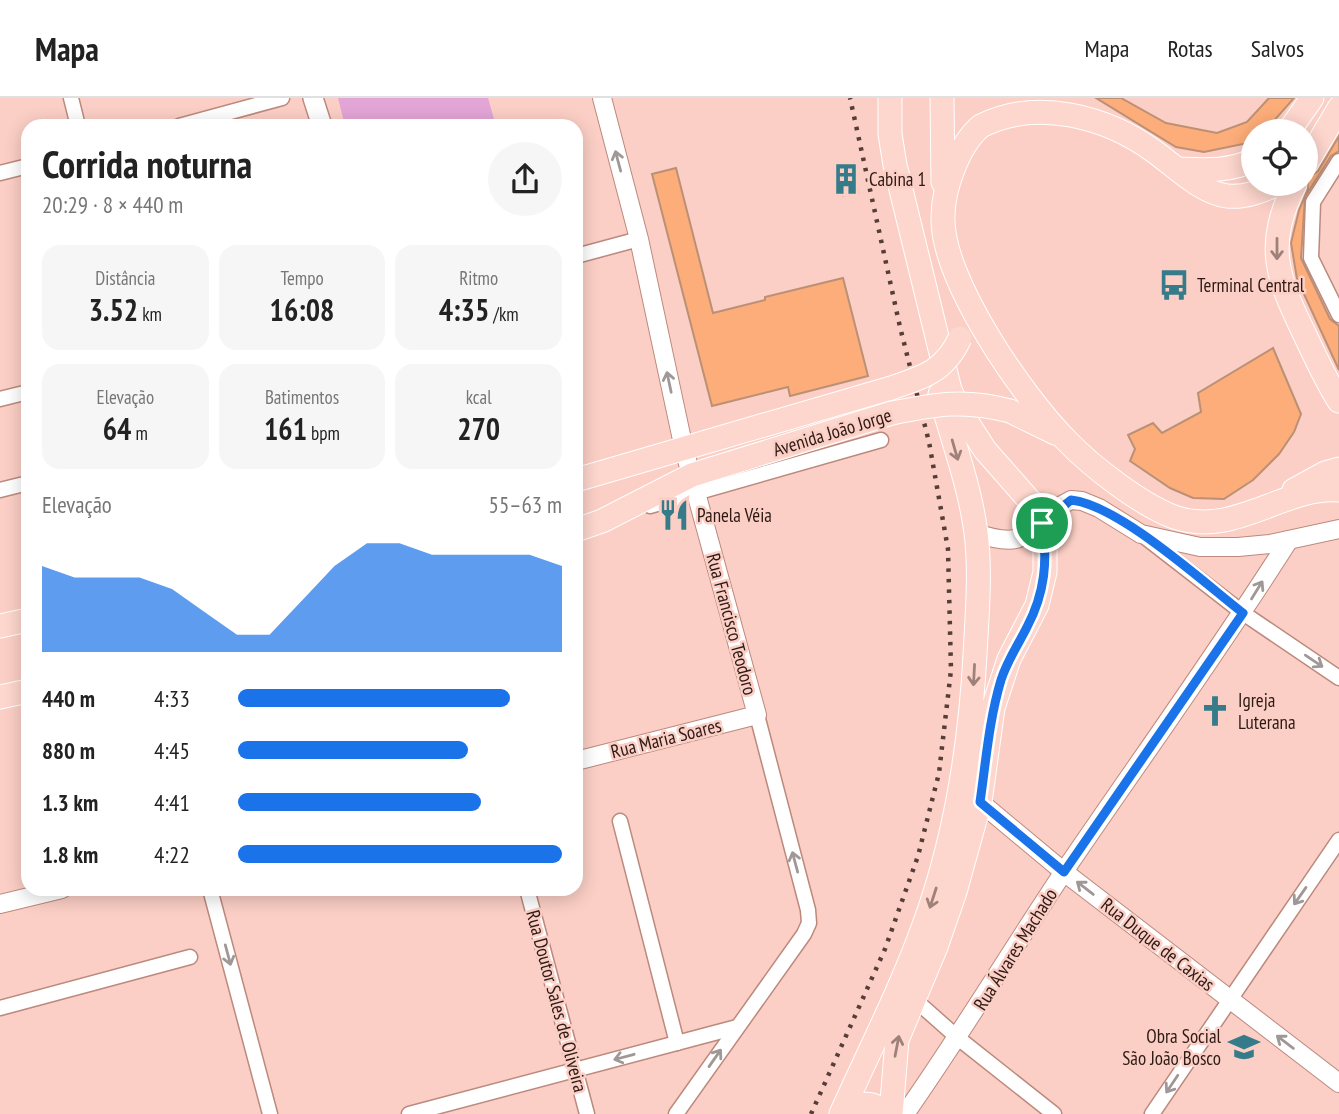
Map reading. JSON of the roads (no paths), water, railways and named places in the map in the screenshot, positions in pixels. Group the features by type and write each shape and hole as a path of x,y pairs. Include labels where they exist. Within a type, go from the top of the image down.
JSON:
{"main road":[{"path":"313,98 320,119"},
{"path":"841,1113 891,1006 925,924 944,863 970,734 978,588 976,533 964,479 925,343 881,171 874,129 875,98"},
{"path":"890,98 890,134 895,165 950,390 972,433 996,466 1020,488 1036,508 1042,523 1045,558 1042,590 1027,627 1009,659 993,708 980,802 951,903 936,947 897,1040 891,1114"},
{"path":"1297,119 1312,98"},
{"path":"943,217 956,161 966,142 982,125 1004,111 1045,101 1078,108 1109,123 1203,186 1225,196 1241,196"},
{"path":"943,105 943,217 948,248 965,295 993,344 1066,440 1106,475 1151,505 1175,517 1193,521 1233,519 1315,491 1339,490"},
{"path":"1318,144 1339,108"},
{"path":"1178,169 1222,170 1241,166"},
{"path":"1289,196 1279,223 1276,245 1280,280 1339,401"},
{"name":"Avenida João Jorge","path":"583,478 923,377 948,359 960,338 965,295"},
{"name":"Avenida João Jorge","path":"583,528 694,483 892,413 956,402 984,404 1036,422 1066,440"},
{"path":"1261,509 1325,473 1339,469"},
{"path":"0,626 21,622"},
{"path":"841,1113 854,1106 869,1104 884,1114"}],"street":[{"path":"71,98 76,119"},
{"path":"205,119 282,98"},
{"name":"Rua Francisco Teodoro","path":"602,98 639,239 684,449 757,715 809,923 804,934 676,1114"},
{"path":"1339,161 1313,202 1311,258 1339,315"},
{"path":"0,173 21,168"},
{"path":"583,254 639,239"},
{"path":"0,400 21,394"},
{"name":"Avenida João Jorge","path":"694,483 881,440"},
{"path":"0,490 21,485"},
{"path":"976,533 1006,541 1026,537 1067,501 1082,501 1099,508 1141,534 1243,613 1339,678"},
{"path":"1141,534 1200,547 1238,547 1339,529"},
{"name":"Rua Álvares Machado","path":"905,1114 958,1038 1064,872 1243,613 1289,540"},
{"name":"Rua Maria Soares","path":"583,759 757,715"},
{"name":"Rua Duque de Caxias","path":"980,802 1064,872 1339,1083"},
{"path":"620,821 677,1043"},
{"path":"1152,1114 1339,840"},
{"path":"0,904 33,896"},
{"path":"212,896 270,1114"},
{"name":"Rua Doutor Sales de Oliveira","path":"529,896 587,1114"},
{"path":"0,1008 190,957"},
{"path":"914,999 958,1038 1054,1114"},
{"path":"409,1114 737,1027"}],"railway":[{"path":"811,1114 885,949 918,856 939,773 951,670 948,549 929,442 900,327 850,98"}],"place":[{"name":"Cabina 1","path":"846,179"},
{"name":"Terminal Central","path":"1174,285"},
{"name":"Panela Véia","path":"674,515"},
{"name":"Igreja Luterana","path":"1215,711"},
{"name":"Obra Social São João Bosco","path":"1244,1047"}]}
